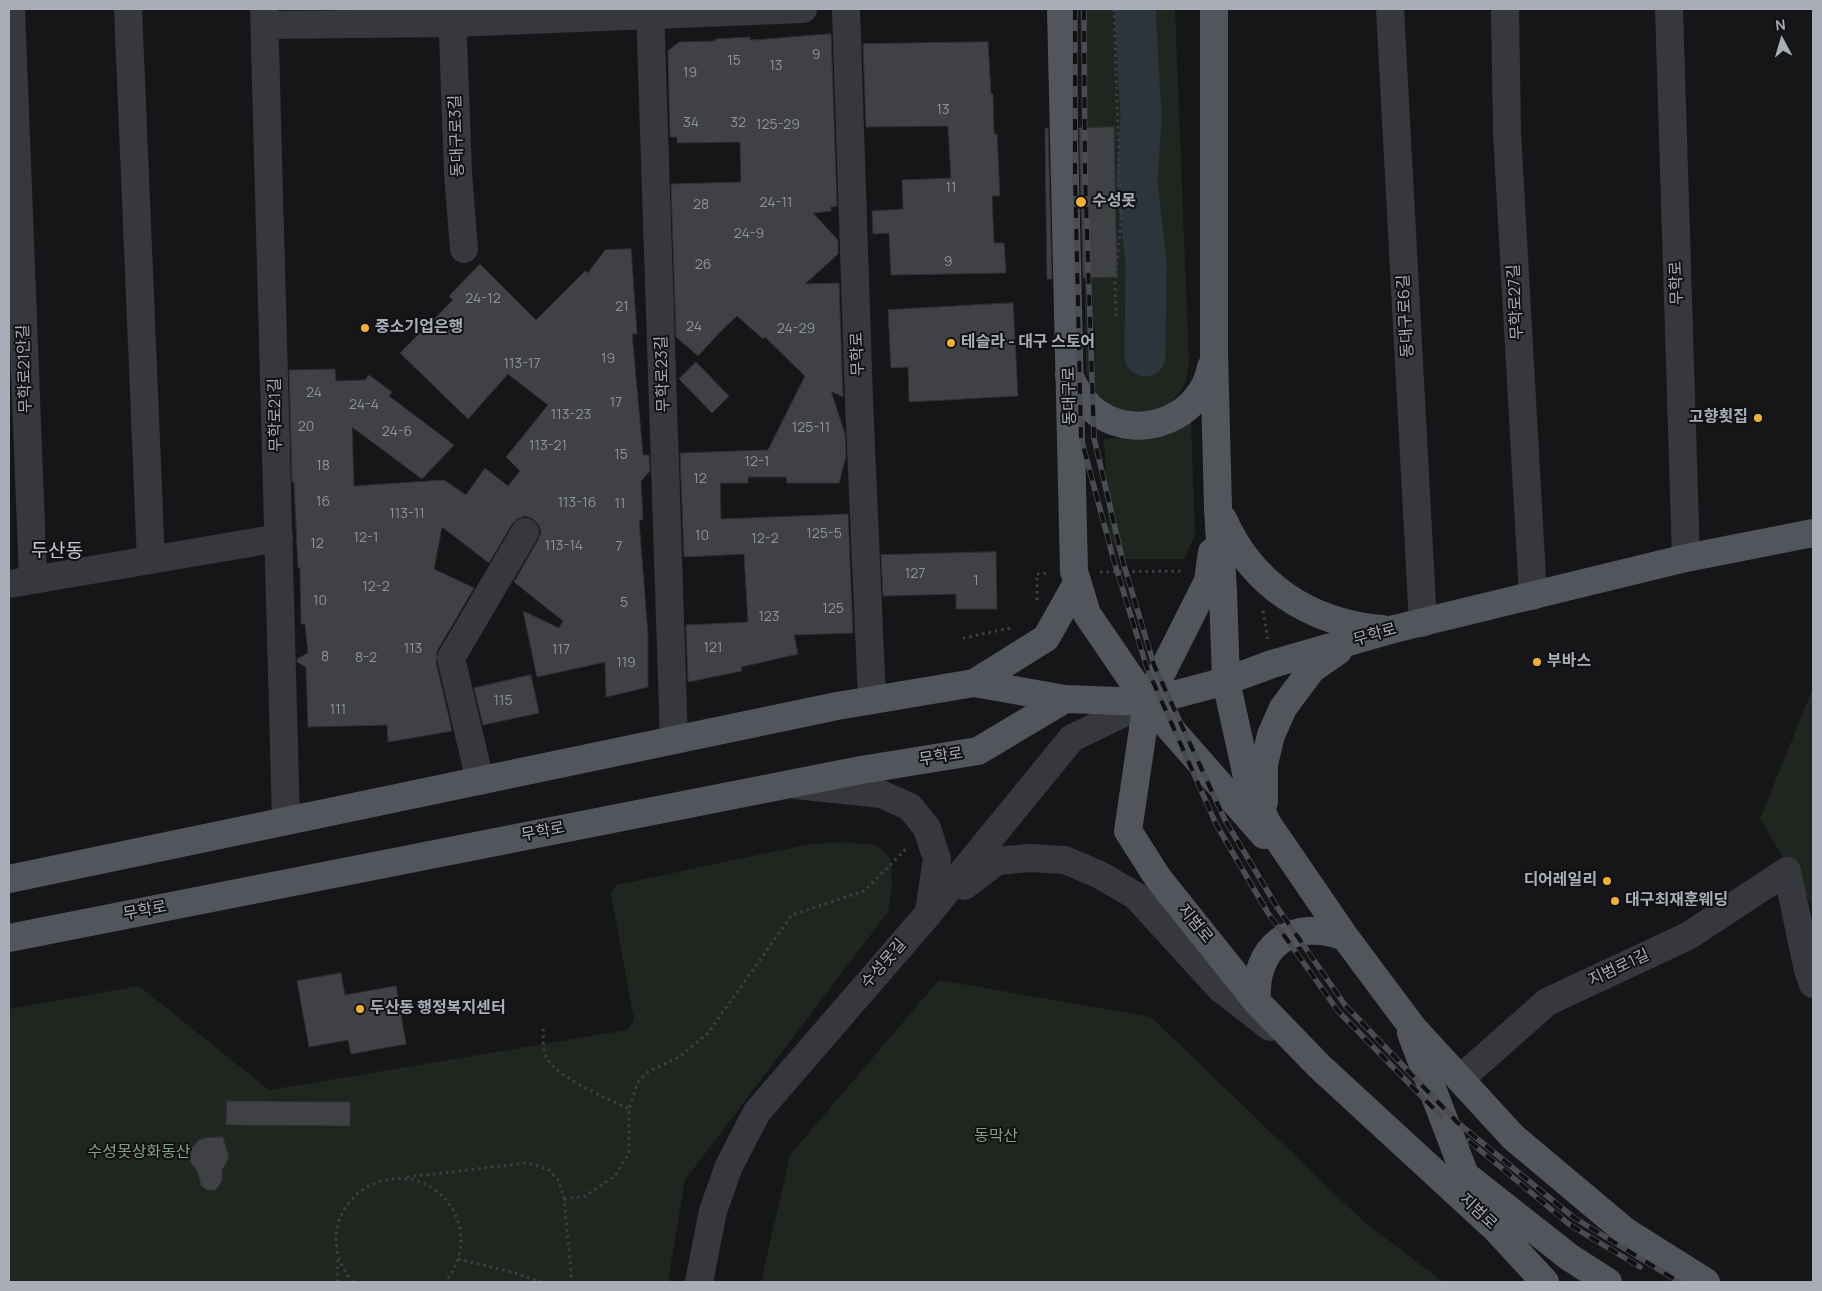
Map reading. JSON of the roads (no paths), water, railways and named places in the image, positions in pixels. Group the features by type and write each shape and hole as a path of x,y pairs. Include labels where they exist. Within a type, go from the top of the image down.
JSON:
{"main road":[{"name":"동대구로","path":"1061,9 1074,571 1087,614 1147,702"},
{"path":"1214,9 1214,352 1218,508 1224,592 1226,681 1247,777 1267,823 1345,937 1413,1028 1513,1137 1625,1231 1706,1282"},
{"path":"1069,375 1078,394 1100,415 1119,423 1150,425 1174,417 1195,401 1210,375 1214,352"},
{"path":"1218,508 1242,554 1259,574 1278,591 1303,608 1331,620 1360,627 1390,630"},
{"name":"지범로","path":"1218,508 1208,581 1147,702 1128,831 1158,878 1257,1002 1319,1066 1496,1229 1545,1282"},
{"name":"무학로","path":"9,879 674,740 872,700 974,683 1065,699 1147,702 1226,681 1272,664 1390,630 1686,558 1813,532"},
{"path":"974,683 1046,638 1078,584"},
{"path":"1267,823 1263,794 1264,764 1270,735 1283,708 1312,669 1352,641"},
{"name":"무학로","path":"9,938 788,784 978,751 1065,699"},
{"path":"1147,702 1317,896"},
{"path":"1257,1002 1256,985 1260,968 1268,953 1280,941 1295,933 1312,929 1329,931 1345,937"},
{"path":"1405,1016 1465,1175 1569,1257 1608,1282"}],"street":[{"name":"무학로21안길","path":"11,9 21,582 279,538"},
{"path":"128,9 151,560"},
{"path":"264,17 452,16 804,9"},
{"name":"무학로","path":"846,9 859,401 872,700"},
{"name":"동대구로6길","path":"1390,9 1423,623"},
{"name":"무학로27길","path":"1504,9 1507,132 1533,596"},
{"name":"무학로","path":"1669,9 1686,558"},
{"name":"무학로23길","path":"650,12 674,740"},
{"name":"동대구로3길","path":"452,16 458,174 464,250"},
{"name":"무학로21길","path":"264,17 286,821"},
{"path":"480,780 450,658 525,532"},
{"name":"수성못길","path":"699,1282 716,1202 729,1166 756,1112 929,913 1072,738 1147,702"},
{"path":"788,784 881,794 910,806 927,828 937,859 929,913"},
{"path":"929,913 997,861 1030,858 1065,860 1100,875 1136,896 1222,989 1319,1066"},
{"name":"지범로1길","path":"1460,1079 1547,1002 1688,936 1787,871 1808,970 1813,984"}],"waterway":[{"path":"1135,9 1141,117 1137,183 1146,261 1145,356"}],"railway":[{"path":"1075,9 1075,171 1081,438 1114,561 1147,668 1216,824 1268,913 1338,1011 1441,1116"},
{"path":"1084,9 1085,173 1094,438 1123,562 1154,665 1225,820 1277,907 1345,1005 1458,1123 1573,1217 1679,1282"},
{"path":"1469,1141 1570,1225 1640,1267"}],"place":[{"name":"수성못","path":"1081,202"},
{"name":"중소기업은행","path":"365,328"},
{"name":"테슬라 - 대구 스토어","path":"951,343"},
{"name":"고향횟집","path":"1758,418"},
{"name":"부바스","path":"1537,662"},
{"name":"디어레일리","path":"1607,881"},
{"name":"대구최재훈웨딩","path":"1615,901"},
{"name":"두산동 행정복지센터","path":"360,1009"}],"district":[{"name":"두산동","path":"57,552"}],"park label":[{"name":"동막산","path":"996,1137"},
{"name":"수성못상화동산","path":"139,1153"}]}
